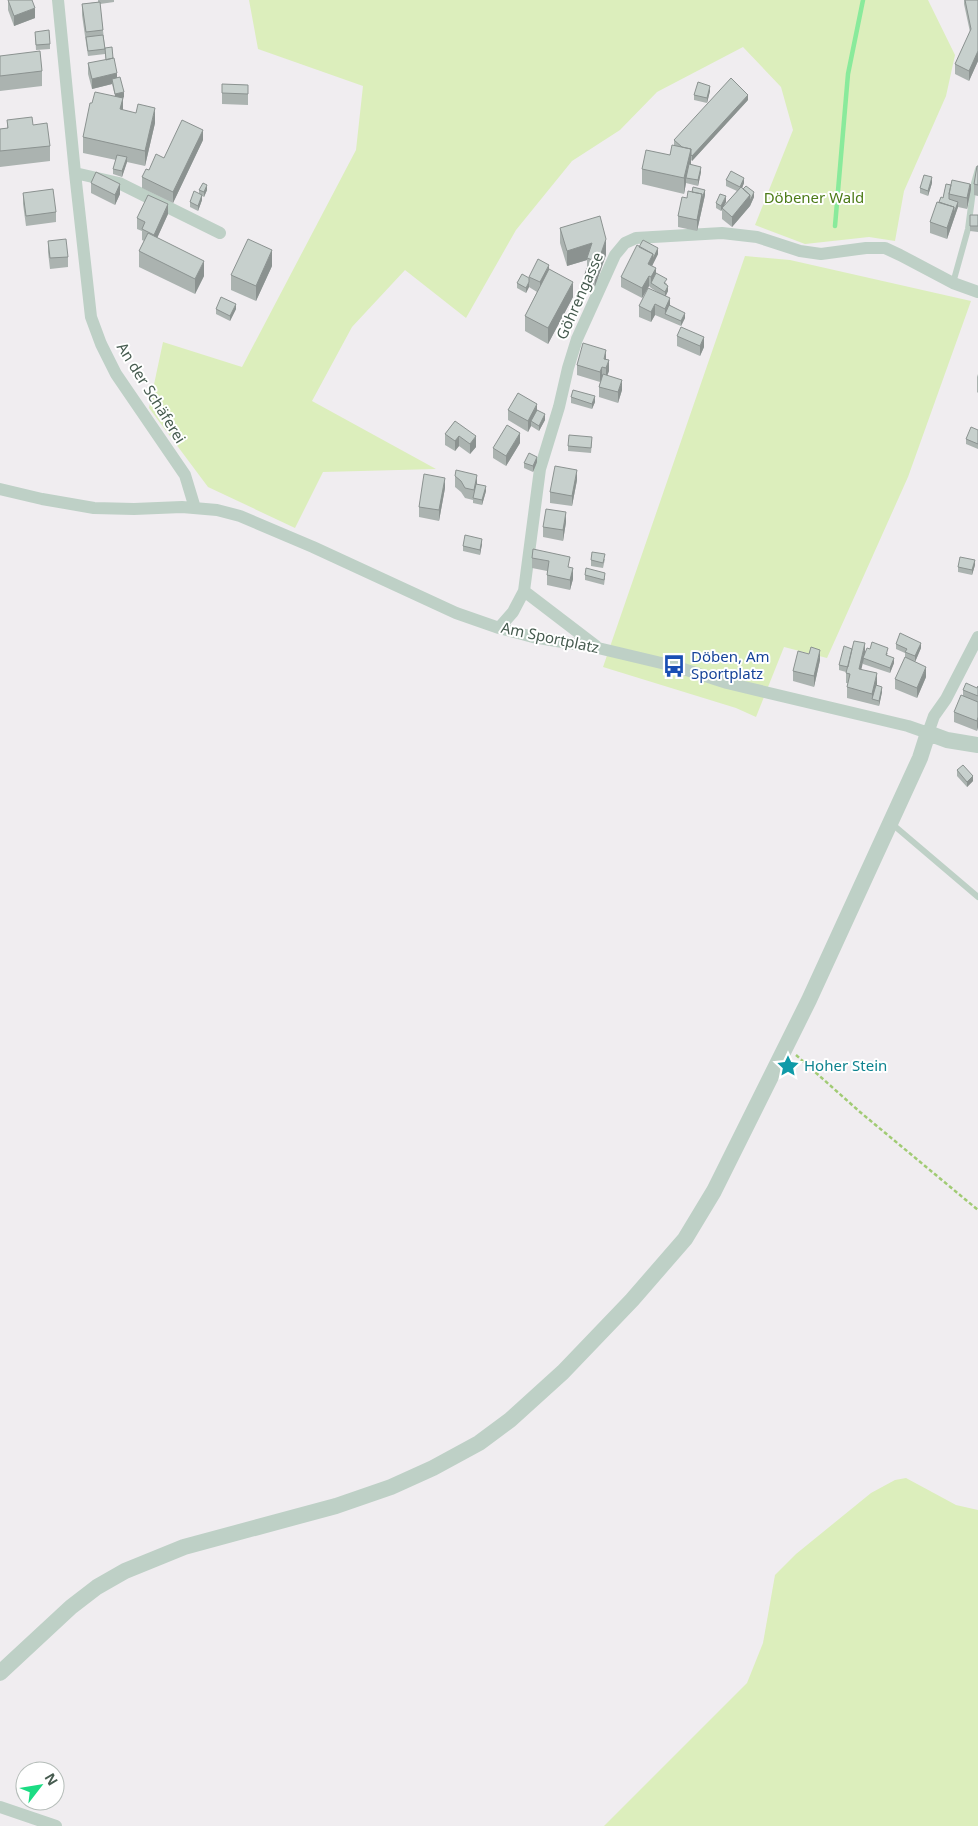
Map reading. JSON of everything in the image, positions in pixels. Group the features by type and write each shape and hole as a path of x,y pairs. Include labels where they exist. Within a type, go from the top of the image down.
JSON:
{"street":[{"name":"An der Schäferei","path":"58,0 74,173 91,316 116,374 185,475 195,508"},
{"path":"74,173 119,183 220,233"},
{"name":"Göhrengasse","path":"499,628 513,612 524,591 540,470 560,407 568,368 577,339 615,255 625,243 636,238 722,233 757,237 800,251 821,254 866,248 884,248 953,283 978,292"},
{"name":"Am Sportplatz","path":"0,489 94,508 182,507 217,510 240,516 313,547 456,613 499,628 533,637 598,648 674,666 727,683 908,726 947,740 978,745"},
{"path":"524,591 598,648"},
{"path":"0,1673 71,1607 97,1587 125,1571 184,1547 336,1506 391,1487 433,1468 471,1447 510,1420 563,1372 632,1300 685,1239 714,1191 809,1000 920,758 934,716 946,699 978,637"},
{"path":"0,1807 56,1826"}],"lane":[{"path":"953,283 968,229 974,183 978,169"},
{"path":"890,822 978,897"}],"path":[{"path":"786,1045 846,1100 978,1210"}],"green space":[{"name":"Döbener Wald","path":"249,0 928,0 955,55 946,96 904,191 895,241 869,237 805,244 755,225 793,130 781,87 743,47 657,92 620,130 572,161 516,230 466,318 405,270 352,327 312,401 436,469 323,472 295,528 208,487 149,408 163,342 242,367 356,150 363,86 258,49"},
{"path":"745,256 790,260 971,301 908,477 827,658 784,647 756,717 736,708 603,667"},
{"path":"906,1478 956,1505 978,1510 978,1826 604,1826 747,1683 763,1643 775,1575 796,1554 871,1493 895,1480"}],"building":[{"path":"8,0 32,0 35,8 14,16"},
{"path":"965,0 978,0 978,51 969,71 955,64 971,29"},
{"path":"100,2 103,30 86,32 82,4"},
{"path":"49,30 50,44 36,45 35,32"},
{"path":"103,35 105,49 88,51 86,37"},
{"path":"112,47 113,58 106,60 105,48"},
{"path":"40,51 42,71 0,76 0,56"},
{"path":"114,58 117,73 92,79 88,63"},
{"path":"120,77 124,92 115,94 112,79"},
{"path":"731,78 748,95 692,156 691,149 682,147 674,140"},
{"path":"698,82 710,86 707,98 694,95"},
{"path":"222,84 248,85 248,94 222,93"},
{"path":"95,92 123,98 120,109 136,113 138,104 155,108 145,151 83,137 90,103 92,103"},
{"path":"32,117 33,125 47,123 50,146 0,151 0,129 8,128 7,120"},
{"path":"182,120 203,130 173,192 142,177 146,169 149,170 156,154 164,158"},
{"path":"672,145 691,149 684,178 642,169 646,150 670,155"},
{"path":"117,155 127,157 122,171 113,169"},
{"path":"689,164 701,167 698,180 686,178"},
{"path":"978,166 978,185 974,184"},
{"path":"731,171 744,178 740,187 726,180"},
{"path":"96,172 120,184 115,195 91,183"},
{"path":"924,175 932,177 928,191 920,188"},
{"path":"952,180 970,184 967,198 949,194"},
{"path":"203,183 207,185 204,192 199,190"},
{"path":"946,184 951,185 949,199 958,202 954,213 954,207 939,202 941,197 943,198"},
{"path":"746,186 754,192 750,201 750,195 743,189"},
{"path":"693,187 705,190 702,199 702,194 692,192"},
{"path":"741,187 750,195 732,217 722,208"},
{"path":"53,189 56,212 26,216 23,193"},
{"path":"194,191 202,195 198,206 190,202"},
{"path":"688,191 702,194 697,220 678,216 682,197 687,198"},
{"path":"720,194 726,196 721,206 716,203"},
{"path":"148,195 168,204 154,235 142,229 145,222 137,218"},
{"path":"937,202 954,207 947,228 930,222"},
{"path":"970,215 978,215 978,226 970,226"},
{"path":"600,216 606,239 598,262 587,258 592,243 567,251 560,228"},
{"path":"148,233 204,261 195,279 139,251"},
{"path":"66,239 68,257 50,258 48,241"},
{"path":"248,239 272,250 256,286 231,275"},
{"path":"643,240 658,248 653,259 653,254 639,247"},
{"path":"637,245 653,254 648,264 656,268 642,288 621,277"},
{"path":"538,259 549,265 540,282 529,277"},
{"path":"587,268 598,272 595,281 584,277"},
{"path":"549,269 573,282 548,328 525,316"},
{"path":"656,273 667,279 664,283 668,286 665,292 651,283"},
{"path":"522,274 529,278 526,288 517,283"},
{"path":"648,288 670,298 665,309 655,304 651,312 639,306"},
{"path":"221,297 236,304 230,316 216,309"},
{"path":"669,305 685,313 681,321 665,314"},
{"path":"681,327 704,337 700,346 677,336"},
{"path":"583,343 606,350 604,359 609,360 606,368 602,367 600,372 577,365"},
{"path":"603,374 622,380 618,392 599,387"},
{"path":"573,390 595,396 592,404 571,397"},
{"path":"518,393 537,404 528,421 508,410"},
{"path":"537,410 545,414 539,426 531,421"},
{"path":"455,421 476,436 470,444 459,436 455,441 445,434"},
{"path":"507,425 520,433 506,456 493,448"},
{"path":"971,427 978,430 978,444 966,439"},
{"path":"569,435 592,437 591,448 568,446"},
{"path":"529,453 537,457 533,466 524,463"},
{"path":"555,466 577,470 572,496 550,492"},
{"path":"456,470 477,475 474,490 465,488 455,476"},
{"path":"424,474 445,478 439,510 419,507"},
{"path":"476,484 486,486 482,500 473,498"},
{"path":"546,509 566,512 563,530 543,527"},
{"path":"465,535 482,539 480,550 463,546"},
{"path":"533,549 570,557 568,567 573,568 570,580 547,575 549,561 532,558"},
{"path":"592,552 605,554 603,563 591,560"},
{"path":"960,557 975,560 972,570 958,567"},
{"path":"586,568 605,573 604,580 585,575"},
{"path":"900,633 921,643 915,656 905,652 907,649 896,644"},
{"path":"854,641 865,643 859,669 877,673 872,694 847,687 850,674 846,673"},
{"path":"872,642 888,648 886,655 894,658 890,668 863,658 867,648 870,649"},
{"path":"844,646 852,649 848,667 839,665"},
{"path":"811,647 820,650 814,676 793,671 798,651 809,654"},
{"path":"905,657 926,667 917,688 895,679"},
{"path":"966,683 977,688 978,686 978,696 963,690"},
{"path":"876,685 882,687 879,701 872,699"},
{"path":"961,695 978,702 977,721 954,712"},
{"path":"963,765 973,776 967,782 957,770"}],"waterway":[{"path":"835,226 848,74 863,0"}],"place":[{"name":"Döben, Am Sportplatz","path":"674,666"},
{"name":"Hoher Stein","path":"788,1066"}]}
